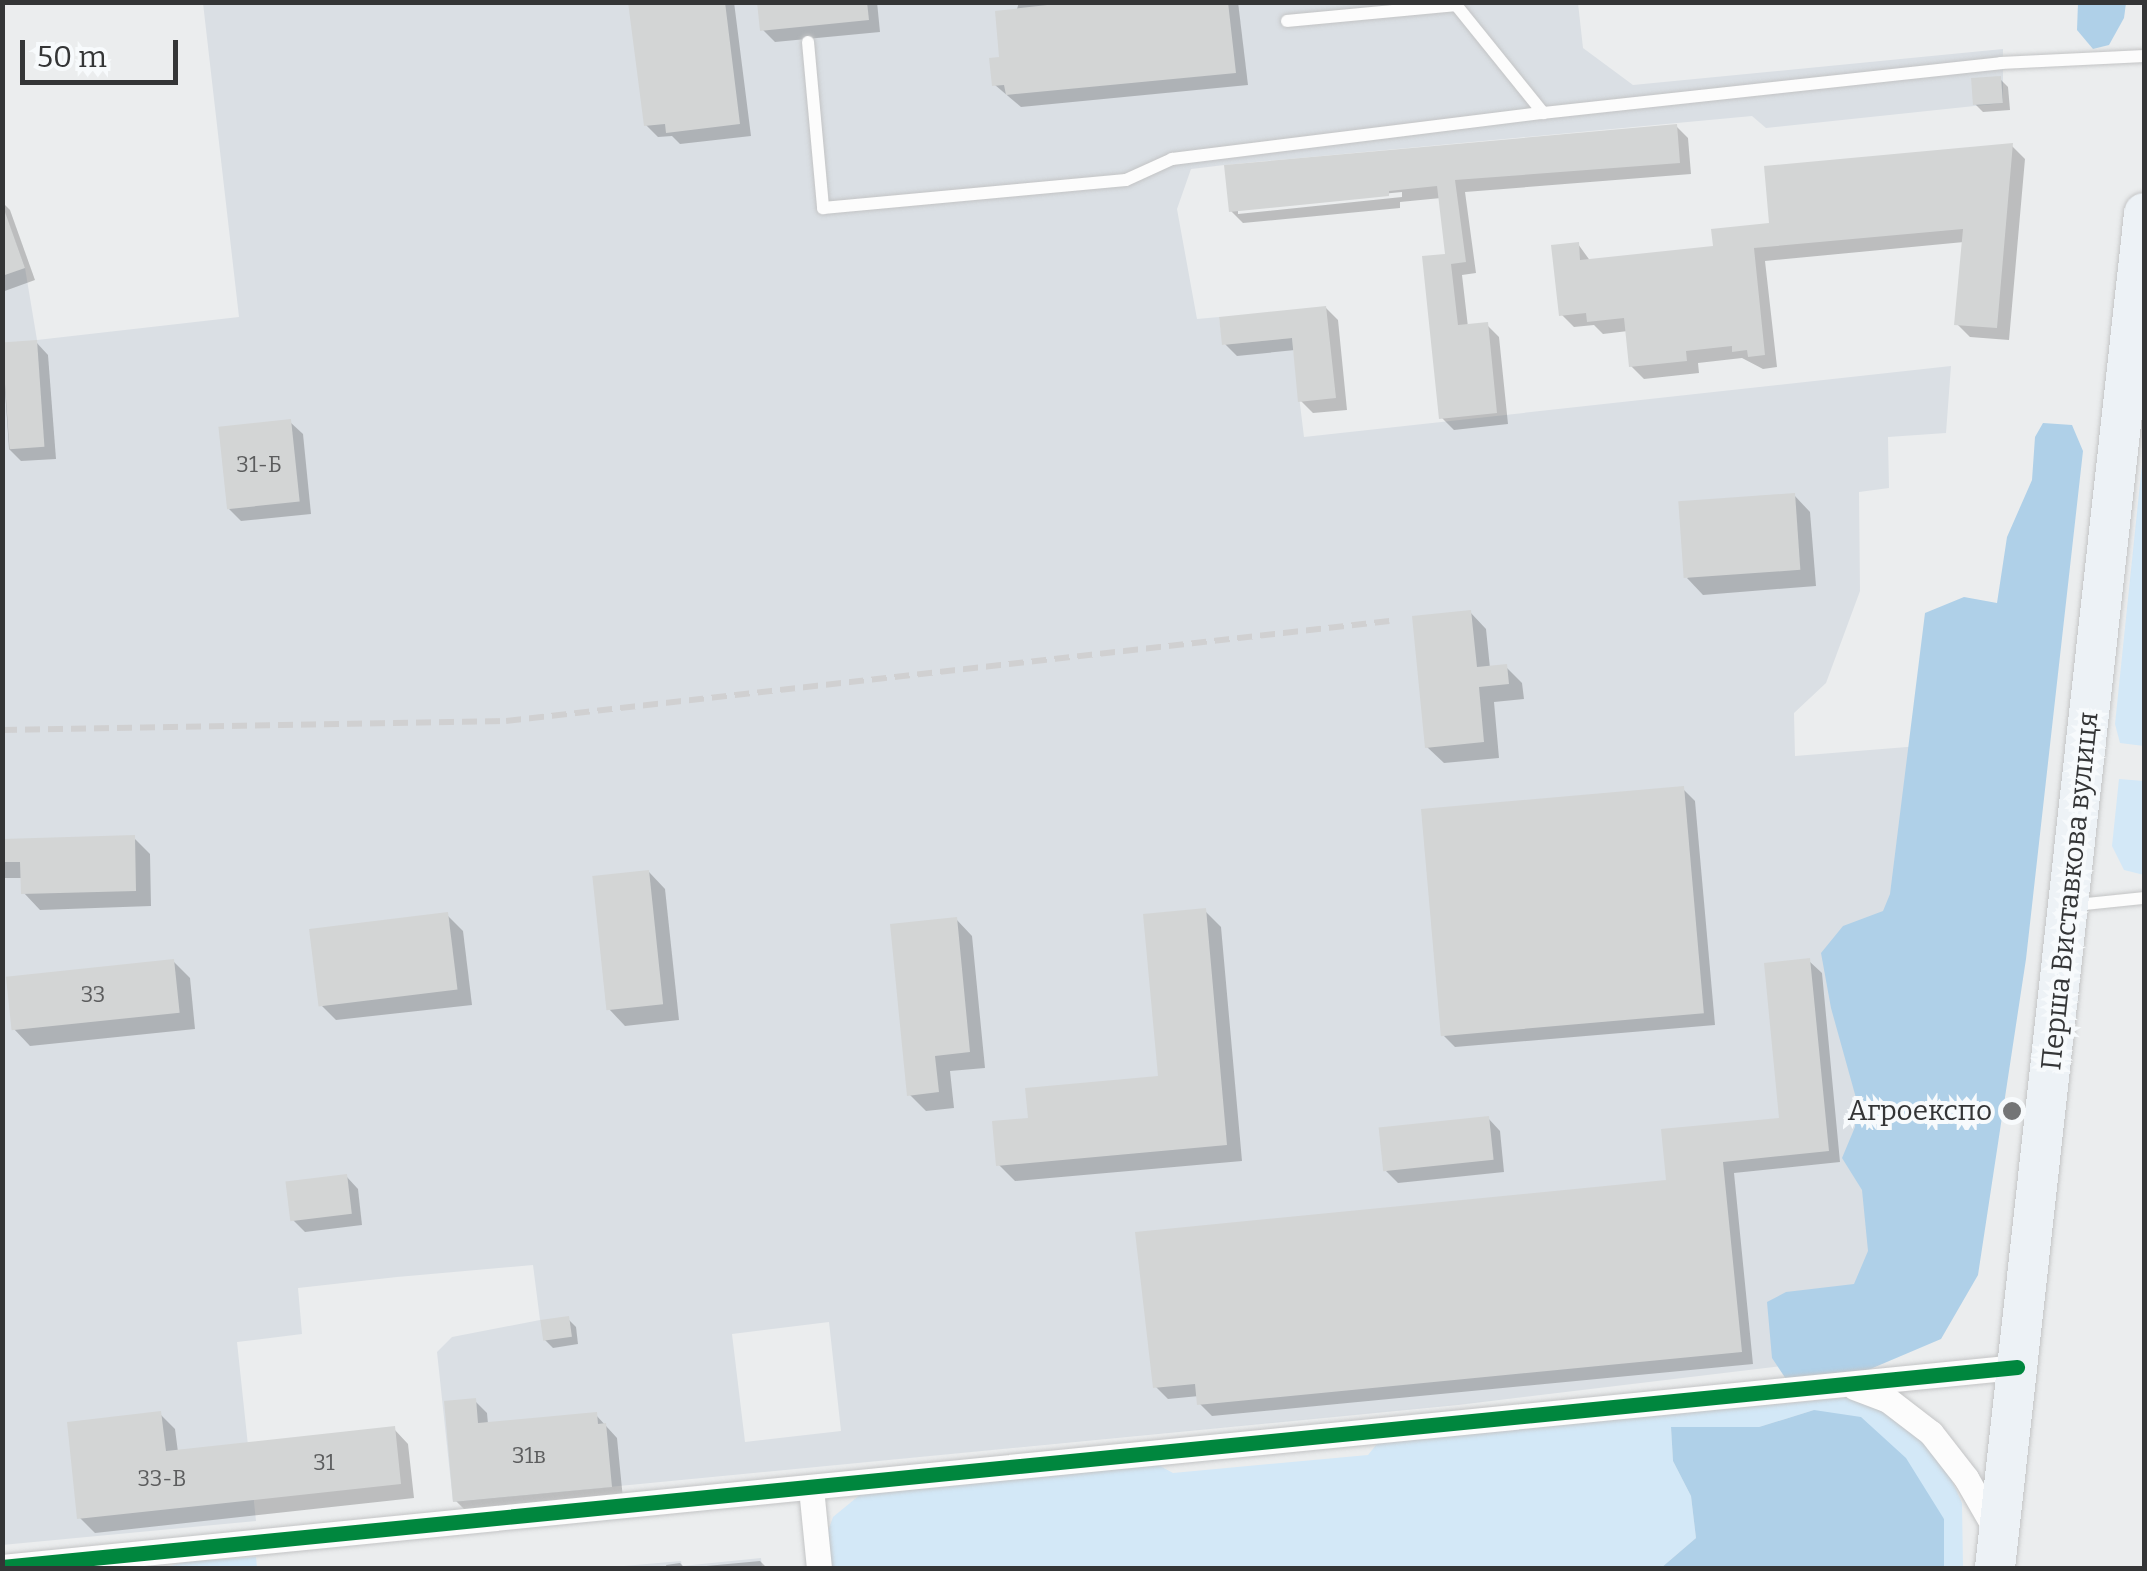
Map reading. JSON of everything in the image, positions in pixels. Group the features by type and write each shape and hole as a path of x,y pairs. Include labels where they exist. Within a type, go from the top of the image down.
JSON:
{"main road":[{"name":"Перша Виставкова вулиця","path":"1997,1552 2144,213"}],"street":[{"path":"2,1568 2016,1367"},
{"path":"1845,1384 1888,1400 1930,1433 1966,1478 1997,1552"},
{"path":"811,1488 818,1568"}],"lane":[{"path":"1287,21 1456,6 1543,114"},
{"path":"808,42 823,208 1126,180 1172,159 1543,114 2001,63 2144,56"},
{"path":"2068,906 2144,898"}],"shaded area":[{"path":"203,3 1578,3 1583,48 1633,85 2003,49 2003,103 1766,128 1752,116 1191,169 1177,209 1197,319 1219,317 1223,345 1292,338 1304,437 1951,366 1946,433 1888,437 1889,488 1859,492 1860,591 1826,683 1794,713 1795,756 1932,745 1866,1356 1458,1405 453,1502 437,1352 452,1337 540,1320 533,1265 397,1277 298,1288 302,1334 237,1342 256,1521 2,1545 2,205 25,268 37,340 239,317","holes":["829,1322 841,1431 745,1442 732,1334"]},
{"path":"2078,3 2126,3 2124,18 2109,45 2093,49 2077,30"},
{"path":"2043,423 2072,425 2083,451 2026,959 1978,1275 1941,1339 1868,1370 1788,1382 1772,1358 1767,1302 1786,1292 1854,1284 1868,1251 1862,1190 1842,1158 1855,1127 1856,1098 1831,1008 1821,953 1843,926 1883,911 1890,894 1925,613 1964,597 1997,603 2007,537 2032,480 2035,437"},
{"path":"2144,445 2144,746 2120,743 2115,724"},
{"path":"2119,779 2144,781 2144,875 2124,870 2112,846"},
{"path":"1854,1397 1904,1422 1945,1465 1962,1503 1963,1568 1944,1568 1944,1519 1814,1410 1759,1427 1671,1427 1673,1461 1691,1496 1696,1538 1661,1568 831,1568 827,1534 833,1517 861,1494 1151,1461 1173,1473 1368,1455 1380,1440"},
{"path":"1814,1410 1861,1417 1906,1458 1944,1519 1944,1568 1661,1568 1696,1538 1691,1496 1673,1461 1671,1427 1759,1427"},
{"path":"256,1557 257,1568 164,1568 184,1562"},
{"path":"761,1558 762,1568 601,1568 681,1561 682,1566"}],"building":[{"path":"628,2 725,2 740,124 666,133 665,124 644,126"},
{"path":"757,2 867,2 869,20 760,31"},
{"path":"1074,2 1228,2 1236,73 1006,95 1004,85 992,86 989,58 999,57 995,11"},
{"path":"2001,76 2003,103 1973,105 1971,78"},
{"path":"1677,124 1680,163 1455,180 1466,262 1451,264 1458,325 1488,322 1497,413 1439,419 1422,256 1445,254 1437,186 1389,191 1389,196 1229,212 1224,165"},
{"path":"2013,143 1997,328 1954,325 1963,229 1754,248 1765,355 1748,357 1747,350 1732,352 1732,346 1686,351 1687,361 1629,367 1624,318 1587,322 1586,313 1559,316 1551,245 1579,242 1580,260 1713,246 1711,229 1769,223 1764,166"},
{"path":"5,212 25,268 2,276 2,213"},
{"path":"1326,306 1336,398 1298,402 1292,338 1222,345 1219,317"},
{"path":"37,340 44,447 10,449 2,342"},
{"path":"291,419 300,502 227,509 218,427"},
{"path":"1795,493 1800,570 1684,578 1678,501"},
{"path":"1471,610 1477,667 1507,664 1509,684 1479,687 1484,742 1425,748 1412,616"},
{"path":"1684,786 1704,1013 1441,1036 1421,809"},
{"path":"135,835 136,891 21,894 20,862 2,862 2,839"},
{"path":"649,870 663,1004 606,1010 592,876"},
{"path":"1206,908 1227,1145 996,1166 992,1121 1028,1118 1025,1088 1158,1076 1143,914"},
{"path":"448,912 458,989 319,1006 309,929"},
{"path":"957,917 970,1052 935,1056 939,1092 907,1096 890,924"},
{"path":"1810,958 1829,1151 1723,1162 1742,1352 1197,1405 1195,1384 1153,1388 1135,1232 1666,1180 1661,1129 1779,1118 1764,963"},
{"path":"174,959 180,1013 12,1030 6,977"},
{"path":"1489,1116 1494,1160 1383,1171 1379,1128"},
{"path":"347,1174 352,1214 290,1221 285,1182"},
{"path":"569,1316 572,1337 543,1341 540,1320"},
{"path":"476,1398 478,1423 597,1412 598,1424 606,1423 612,1487 453,1502 444,1401"},
{"path":"161,1411 166,1451 395,1426 401,1484 77,1519 67,1422"}],"railway":[{"path":"2,730 506,721 1389,621"}],"cycle path":[{"path":"2,1567 2017,1367"}],"place":[{"name":"Агроекспо","path":"2012,1111"}]}
